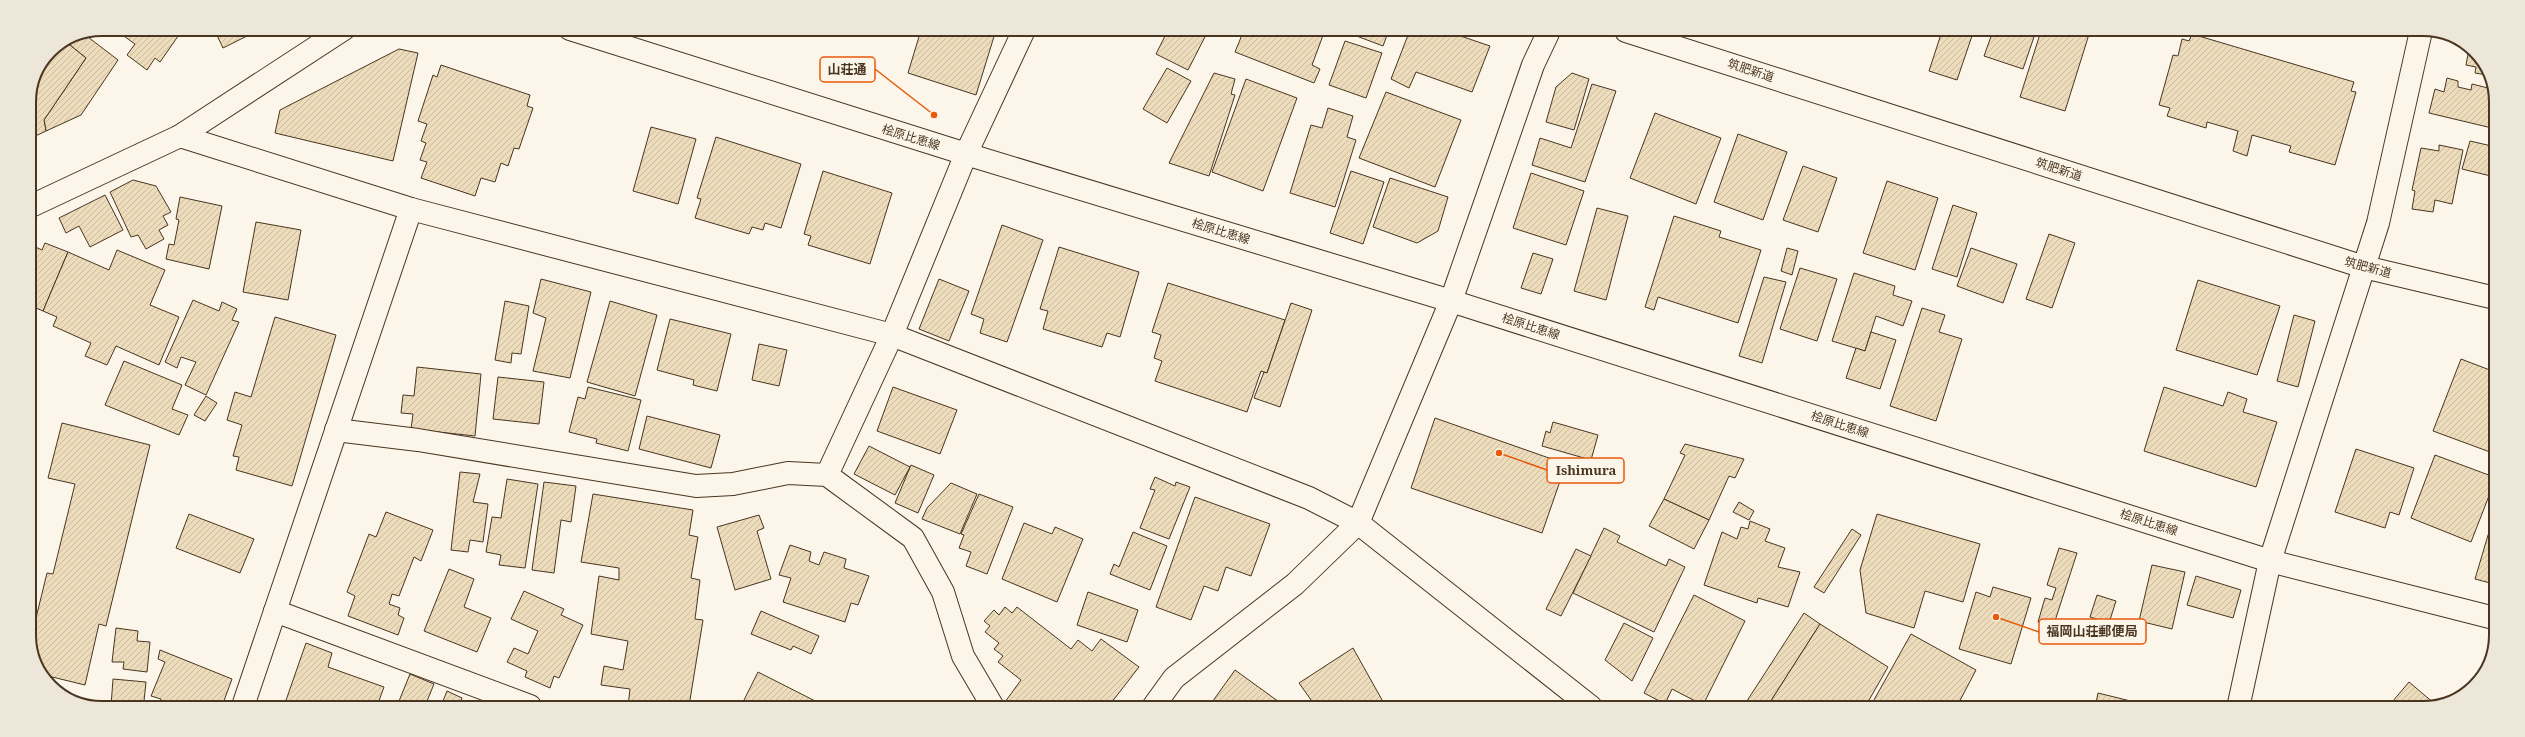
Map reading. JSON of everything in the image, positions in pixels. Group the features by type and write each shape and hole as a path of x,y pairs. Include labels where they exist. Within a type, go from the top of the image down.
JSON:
{"street":[{"path":"36,204 180,136 333,36"},
{"name":"桧原比恵線","path":"589,36 966,154 1451,300 2270,560 2489,617"},
{"path":"827,475 892,335 966,154 1021,36"},
{"path":"1157,701 1174,678 1295,584 1358,523 1451,300 1533,65 1546,36"},
{"name":"筑肥新道","path":"1642,36 2364,267 2489,297"},
{"path":"2240,701 2270,560 2378,223 2420,36"},
{"path":"180,136 411,209 892,335 1309,498 1358,523 1583,701"},
{"path":"245,701 411,209"},
{"path":"336,430 418,440 696,486 733,484 788,473 827,475 913,538 943,592 963,656 990,701"},
{"path":"275,611 517,701"}],"building":[{"path":"124,36 178,36 160,62 155,58 147,70 127,55 135,44"},
{"path":"217,36 247,36 223,48"},
{"path":"919,36 994,36 976,95 908,73"},
{"path":"1165,36 1205,36 1188,70 1156,54"},
{"path":"1242,36 1323,36 1312,65 1320,69 1314,83 1235,52"},
{"path":"1357,36 1387,36 1383,46"},
{"path":"1408,36 1461,36 1490,46 1472,92 1416,72 1409,88 1391,79"},
{"path":"1940,36 1972,36 1957,80 1929,71"},
{"path":"1991,36 2034,36 2023,69 1984,56"},
{"path":"2039,36 2088,36 2065,111 2020,97"},
{"path":"2191,36 2199,36 2354,82 2351,91 2356,92 2335,165 2289,152 2291,146 2252,135 2247,156 2233,151 2238,131 2207,122 2206,128 2167,116 2170,108 2159,105 2173,55 2178,56 2182,39 2189,41"},
{"path":"89,37 118,60 81,115 46,131 44,120 86,58 70,45"},
{"path":"1345,41 1382,53 1366,98 1329,85"},
{"path":"70,45 86,58 44,120 46,131 36,136 37,90 41,77 55,55"},
{"path":"399,49 418,53 393,161 275,133 280,110"},
{"path":"2468,55 2483,74 2475,73 2476,67 2466,65"},
{"path":"441,65 530,95 527,106 533,108 519,149 514,148 508,166 501,163 495,182 481,178 475,196 421,178 427,162 420,160 426,143 421,141 427,124 418,121 433,75 437,77"},
{"path":"1167,68 1191,81 1167,123 1143,109"},
{"path":"1214,73 1235,79 1231,94 1235,95 1209,176 1169,163"},
{"path":"1572,73 1589,79 1574,130 1546,122 1556,87"},
{"path":"2447,78 2458,81 2458,87 2471,90 2472,84 2487,88 2489,127 2429,113 2435,89 2444,92"},
{"path":"1246,79 1297,98 1263,191 1212,172"},
{"path":"1592,84 1616,91 1585,182 1532,165 1540,138 1571,148"},
{"path":"1386,92 1461,120 1435,187 1359,158"},
{"path":"1328,108 1353,116 1347,137 1356,140 1335,207 1290,193 1311,125 1322,128"},
{"path":"1655,113 1721,138 1696,204 1630,178"},
{"path":"651,127 696,139 678,204 633,191"},
{"path":"1738,134 1787,152 1763,220 1714,202"},
{"path":"716,137 801,164 781,228 765,223 763,230 752,227 749,234 695,218 701,199 697,198"},
{"path":"2470,141 2489,145 2489,176 2462,169"},
{"path":"2439,145 2463,150 2452,204 2435,200 2433,212 2412,209 2415,191 2412,190 2421,148 2439,151"},
{"path":"1803,166 1837,178 1818,232 1783,220"},
{"path":"823,171 892,193 870,264 808,245 811,236 804,234"},
{"path":"1351,171 1384,182 1363,244 1330,233"},
{"path":"1531,173 1584,191 1566,245 1513,228"},
{"path":"1390,178 1448,197 1438,231 1417,243 1373,227"},
{"path":"133,180 156,186 171,212 163,216 168,225 159,230 164,239 146,249 138,235 131,237 110,192"},
{"path":"1887,181 1938,198 1915,270 1863,253"},
{"path":"105,195 123,230 90,247 79,226 66,233 59,218"},
{"path":"180,197 222,206 209,269 166,259 169,244 174,245 179,220 176,219"},
{"path":"1953,205 1977,213 1957,277 1932,269"},
{"path":"1597,208 1628,216 1606,300 1574,291"},
{"path":"1674,216 1721,231 1719,237 1761,250 1738,323 1658,297 1654,310 1645,307"},
{"path":"256,222 301,230 288,300 243,292"},
{"path":"1002,225 1043,240 1007,342 980,333 984,319 971,314"},
{"path":"2049,234 2075,243 2052,308 2026,299"},
{"path":"45,243 68,252 43,311 36,308 36,247 42,250"},
{"path":"1059,247 1139,272 1120,337 1107,333 1102,347 1043,329 1048,311 1040,309"},
{"path":"1787,248 1798,251 1792,275 1781,271"},
{"path":"1971,248 2017,264 2003,303 1957,286"},
{"path":"117,250 165,270 150,305 179,317 159,365 116,346 107,365 85,356 91,343 53,326 57,317 43,311 68,252 109,270"},
{"path":"1533,253 1553,259 1541,294 1521,288"},
{"path":"1800,268 1837,279 1817,341 1780,329"},
{"path":"1854,273 1895,286 1893,295 1912,301 1903,326 1876,316 1865,351 1832,341"},
{"path":"1764,277 1786,282 1762,363 1739,356"},
{"path":"541,279 591,292 570,378 533,371 546,318 533,313"},
{"path":"939,279 969,291 949,341 919,329"},
{"path":"2198,280 2280,306 2257,375 2176,350"},
{"path":"1168,283 1285,320 1267,373 1261,371 1247,412 1155,381 1162,361 1154,358 1161,335 1152,332"},
{"path":"193,300 219,311 222,302 237,309 232,320 239,322 206,395 185,385 196,362 181,357 177,368 165,362"},
{"path":"505,301 529,306 521,354 512,353 511,363 495,360"},
{"path":"610,301 657,315 635,396 587,382"},
{"path":"1291,303 1312,310 1280,407 1254,398 1264,372 1267,373"},
{"path":"1922,308 1945,315 1939,332 1962,339 1936,421 1890,406"},
{"path":"2294,315 2315,321 2298,387 2277,381"},
{"path":"275,317 336,335 292,486 236,470 239,457 233,456 242,425 227,420 235,392 251,397"},
{"path":"670,319 731,334 717,391 693,385 694,380 657,370"},
{"path":"1871,332 1896,340 1880,389 1846,378 1856,348 1865,351"},
{"path":"759,344 787,350 779,386 752,380"},
{"path":"2461,359 2489,370 2489,452 2433,431"},
{"path":"124,361 182,385 172,409 188,415 179,435 105,405"},
{"path":"417,367 481,374 475,436 411,429 413,414 401,413 403,395 414,396"},
{"path":"498,377 544,382 539,424 493,419"},
{"path":"588,387 641,400 628,451 596,443 597,439 569,432 578,397 585,399"},
{"path":"893,387 957,410 940,454 877,431"},
{"path":"2164,387 2223,406 2228,392 2247,399 2243,412 2277,422 2256,487 2144,451"},
{"path":"206,396 217,403 205,421 194,415"},
{"path":"647,416 720,435 711,468 639,449"},
{"path":"1435,418 1566,464 1542,533 1411,488"},
{"path":"1553,422 1598,435 1591,460 1542,446 1546,431 1550,433"},
{"path":"62,423 150,445 106,626 99,624 85,685 52,677 45,668 37,647 36,618 47,573 53,574 75,484 48,478"},
{"path":"1685,444 1744,459 1735,478 1729,476 1709,520 1664,499 1685,455 1680,453"},
{"path":"869,446 910,467 895,495 854,474"},
{"path":"2356,449 2414,468 2399,515 2390,512 2385,528 2335,512"},
{"path":"2435,455 2489,475 2489,496 2471,542 2411,518"},
{"path":"911,465 934,475 918,513 895,503"},
{"path":"460,472 480,474 473,502 488,504 483,542 470,540 468,552 451,550"},
{"path":"1155,477 1175,486 1176,482 1190,487 1169,539 1140,528 1155,490 1150,489"},
{"path":"507,479 538,484 525,568 499,565 501,555 486,552 492,517 501,518"},
{"path":"544,482 576,486 571,522 561,520 554,573 532,570"},
{"path":"951,483 977,494 960,534 922,519 927,508"},
{"path":"593,494 693,510 689,535 698,537 691,578 700,580 695,619 703,620 690,701 629,701 630,689 601,685 604,666 623,670 628,641 591,634 599,576 619,580 619,568 581,562"},
{"path":"979,494 1013,507 987,574 966,566 971,552 959,548 964,535 961,534"},
{"path":"1195,497 1270,524 1251,576 1226,567 1218,591 1204,586 1191,620 1156,607"},
{"path":"1664,499 1709,520 1694,549 1649,526"},
{"path":"1739,502 1754,511 1749,520 1733,512"},
{"path":"386,512 433,530 421,561 414,557 399,596 392,594 389,604 400,608 398,615 404,618 398,635 348,616 355,596 347,592 369,534 376,537"},
{"path":"189,514 254,539 240,573 176,548"},
{"path":"1877,514 1980,544 1963,602 1925,591 1914,628 1866,613 1860,570"},
{"path":"759,515 764,528 757,531 771,579 735,590 717,527"},
{"path":"1750,521 1770,529 1765,541 1785,548 1778,567 1800,572 1788,607 1758,598 1757,603 1704,585 1722,532 1737,539 1741,527 1748,529"},
{"path":"1024,523 1052,534 1055,527 1083,539 1057,602 1002,579"},
{"path":"1604,528 1620,536 1617,542 1666,566 1669,559 1685,567 1654,632 1573,593"},
{"path":"1852,529 1861,535 1824,593 1814,587"},
{"path":"1133,532 1167,546 1150,590 1110,574 1114,564 1119,567"},
{"path":"2489,532 2489,583 2475,579"},
{"path":"790,545 811,552 809,561 819,565 824,552 846,559 844,568 869,576 858,605 851,603 845,622 783,602 791,578 779,575"},
{"path":"2059,548 2077,553 2053,627 2038,622 2045,598 2052,600 2056,588 2047,585"},
{"path":"1576,549 1591,556 1561,616 1546,609"},
{"path":"2152,565 2185,572 2172,629 2139,621"},
{"path":"449,569 474,579 464,607 491,618 477,652 424,631"},
{"path":"2196,576 2241,590 2233,618 2187,605"},
{"path":"1993,587 2031,598 2011,664 1959,649 1976,592 1990,597"},
{"path":"524,591 564,609 561,615 583,625 559,678 554,676 550,688 525,677 527,671 507,662 514,648 528,654 538,631 511,619"},
{"path":"1088,592 1138,610 1127,642 1077,625"},
{"path":"1694,595 1745,621 1705,701 1695,701 1672,689 1666,701 1659,701 1644,693"},
{"path":"2097,595 2116,601 2109,623 2090,617"},
{"path":"1005,607 1012,613 1017,607 1071,649 1078,640 1092,651 1101,639 1139,667 1113,701 1006,701 1021,680 998,662 1003,656 994,649 999,643 985,632 990,626 984,621 994,610 999,615"},
{"path":"761,611 819,636 811,654 793,646 791,650 751,634"},
{"path":"1804,613 1820,624 1771,701 1747,701"},
{"path":"1624,623 1653,638 1632,681 1605,660"},
{"path":"1820,624 1888,667 1868,701 1771,701"},
{"path":"116,628 138,631 137,641 150,642 147,672 123,669 124,662 112,662"},
{"path":"1911,634 1976,670 1960,701 1873,701"},
{"path":"306,643 332,653 328,667 384,687 379,701 286,701"},
{"path":"1353,648 1383,701 1312,701 1299,683"},
{"path":"160,650 232,679 224,701 160,701 161,699 151,696 165,662 158,659"},
{"path":"1235,670 1278,701 1213,701"},
{"path":"758,672 815,701 744,701"},
{"path":"410,674 434,684 427,701 399,701"},
{"path":"113,679 146,682 144,701 111,701"},
{"path":"2409,682 2431,700 2422,701 2393,701"},
{"path":"447,691 462,698 461,701 443,701"},
{"path":"2098,693 2131,701 2096,701"}],"place":[{"name":"山荘通","path":"934,115"},
{"name":"Ishimura","path":"1499,453"},
{"name":"福岡山荘郵便局","path":"1996,617"}]}
